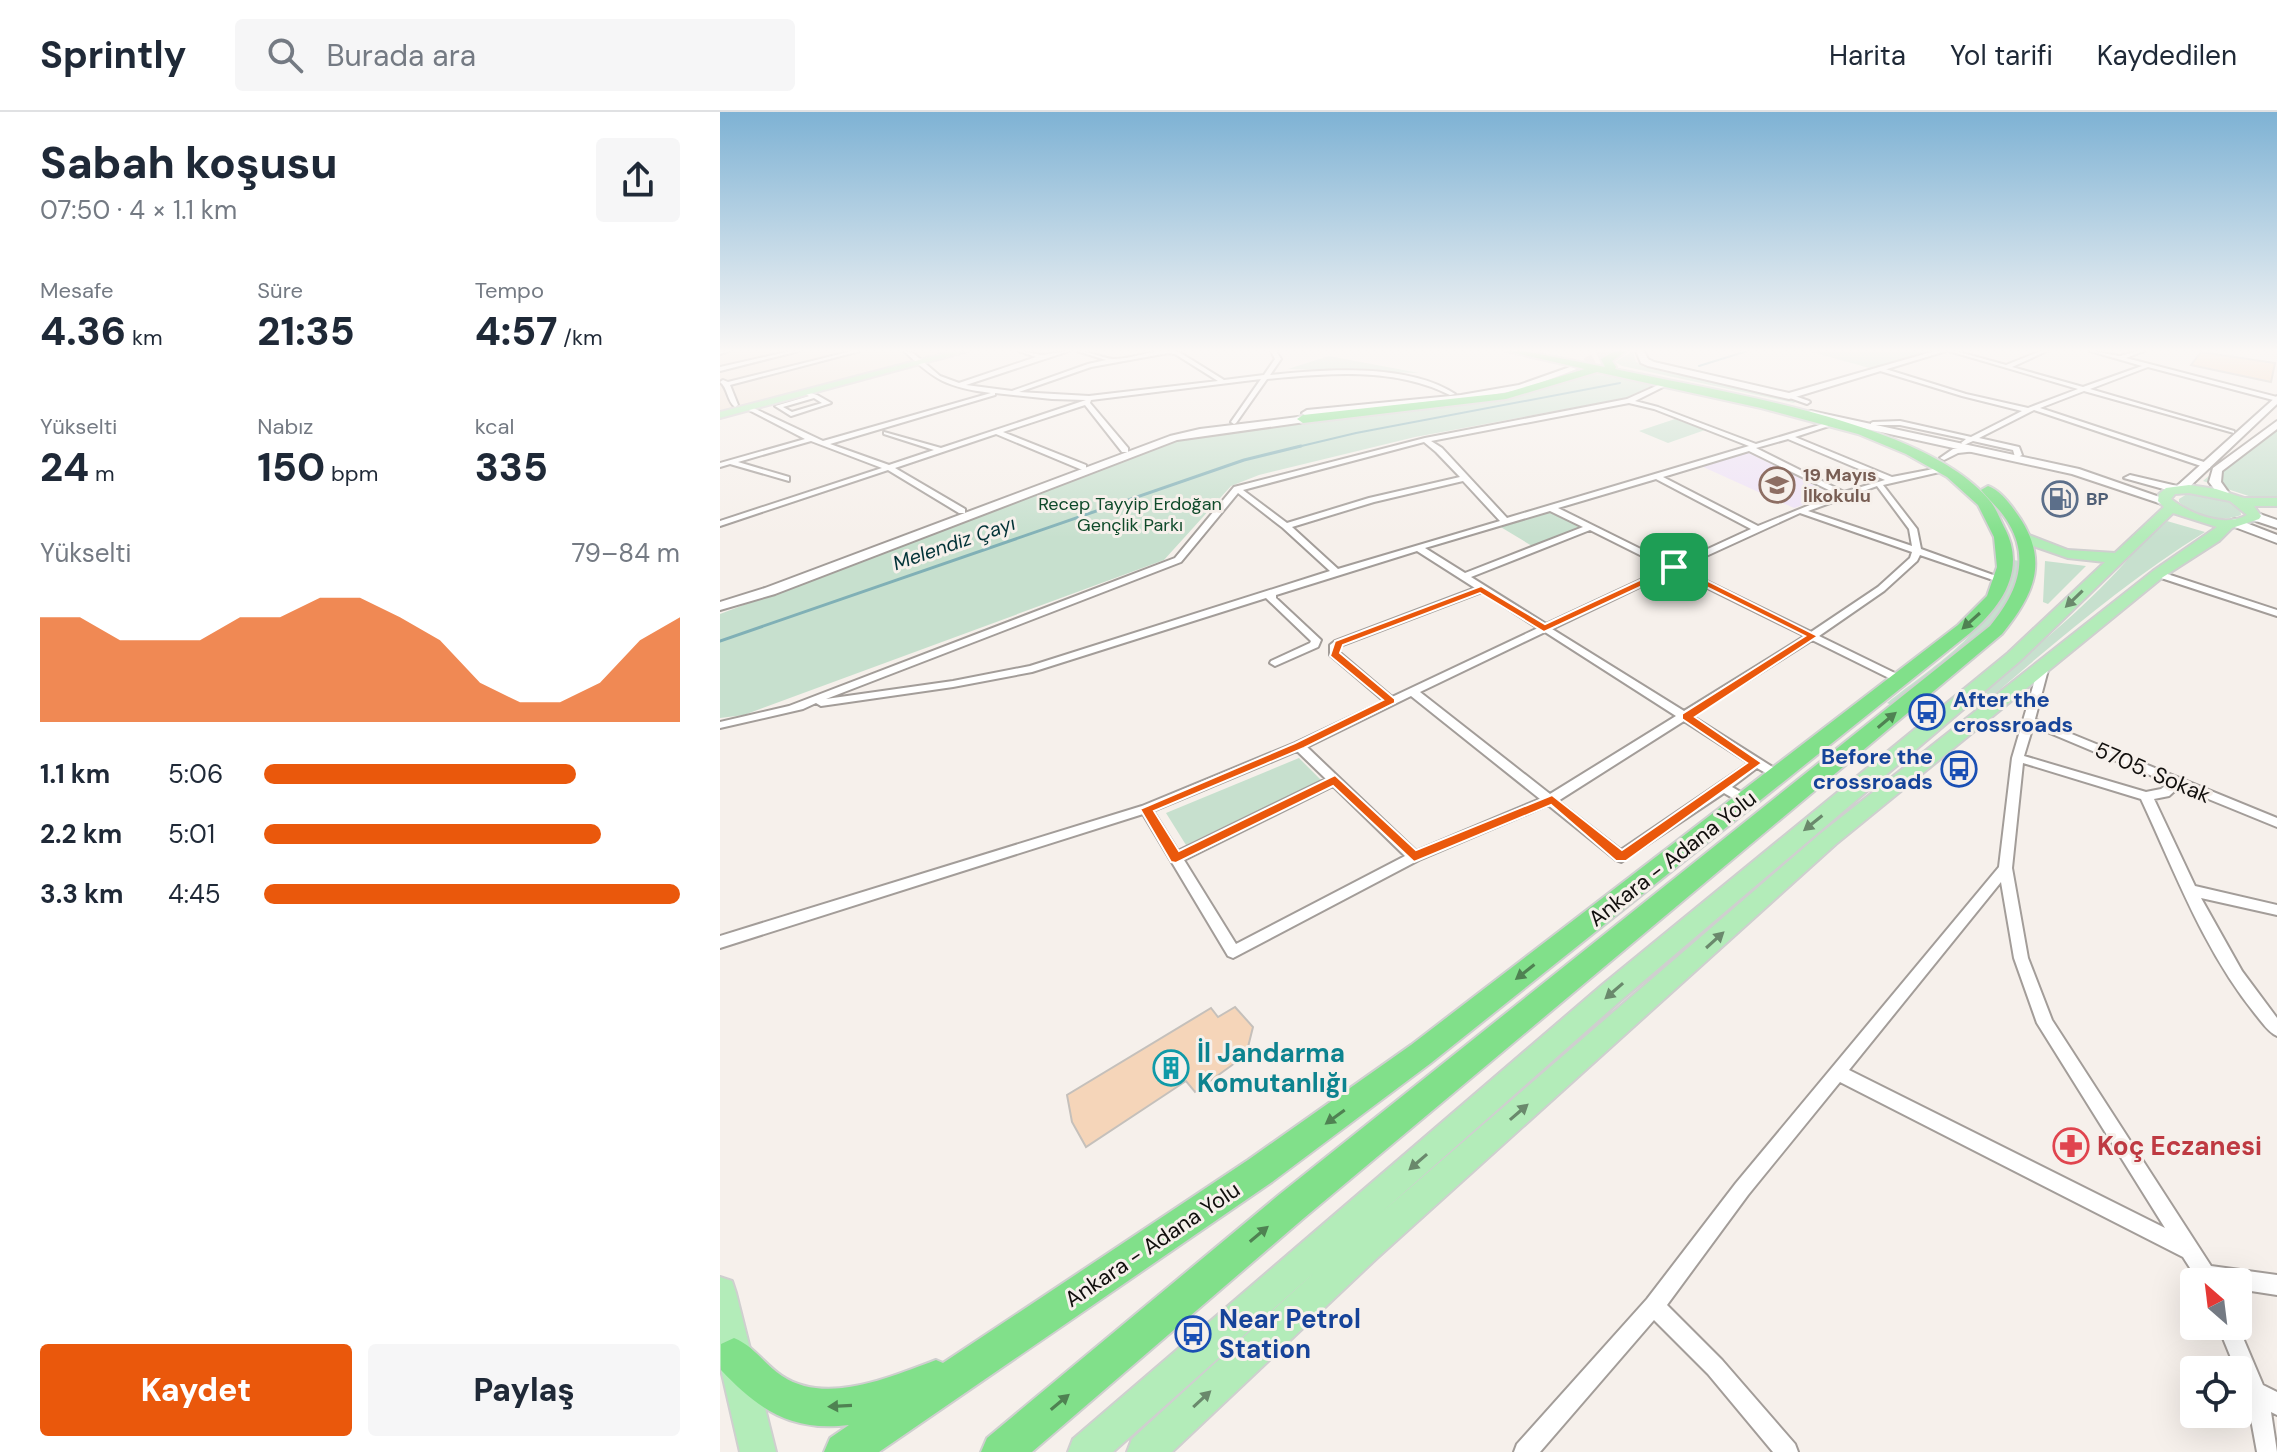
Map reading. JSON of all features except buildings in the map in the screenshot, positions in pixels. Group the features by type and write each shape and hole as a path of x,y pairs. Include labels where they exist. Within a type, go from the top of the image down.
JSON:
{"highway":[{"path":"1303,419 1356,414"},
{"name":"Ankara - Adana Yolu","path":"1001,1452 1292,1206 1996,630 2018,603 2031,569 2024,538 2013,516 1998,499 1880,428 1805,414"},
{"name":"Ankara - Adana Yolu","path":"844,1452 1260,1171 1421,1054 1747,801 1972,621 1996,595 2002,580 2006,552 1994,517 1942,463 1824,414"},
{"path":"734,1357 769,1391 795,1405 833,1407 868,1404 967,1367"}],"main road":[{"path":"720,603 1169,434 1302,414"},
{"path":"720,603 784,586 1174,438 1344,414"},
{"path":"1806,414 2018,455 2174,497 2201,519 2277,514"},
{"path":"1086,1452 1611,993 2014,657 2262,414"},
{"path":"2277,424 2217,470 2215,482 2235,516 2277,539"},
{"path":"1970,444 2174,497 2225,496"},
{"path":"1145,1452 1365,1248 1828,839 2158,574 2214,538 2235,516 2277,502"},
{"path":"2235,516 2248,521 2254,515"},
{"path":"2254,515 2277,524"},
{"path":"2024,538 2053,551 2077,556 2116,557"},
{"path":"720,1293 758,1452"}],"street":[{"path":"760,414 811,439 889,468 962,511"},
{"path":"825,443 926,414"},
{"path":"720,524 1052,414"},
{"path":"1095,414 1125,450"},
{"path":"1234,422 1240,414"},
{"path":"793,708 1178,560 1237,489 1326,460 1563,414"},
{"path":"1670,414 1752,447 1845,495"},
{"path":"720,942 1146,809 1299,746 1758,529 1845,495 1942,463 1956,451 2023,414"},
{"path":"2045,414 2207,466"},
{"path":"2166,414 2232,432"},
{"path":"720,725 793,708 1032,669 1504,520 1841,421"},
{"path":"1880,428 1900,423 1970,444"},
{"path":"997,432 1083,467"},
{"path":"886,433 941,451"},
{"path":"1788,436 1892,480"},
{"path":"720,465 811,439"},
{"path":"1425,440 1504,520"},
{"path":"730,462 786,479"},
{"path":"1656,476 1758,529"},
{"path":"1286,526 1372,500 1465,478"},
{"path":"1146,809 1233,952 1414,857 1552,799 1687,717 1881,589 1914,559 1916,553 1913,529 1879,484"},
{"path":"1237,489 1286,526 1336,572"},
{"path":"1549,507 1899,679"},
{"path":"1801,511 2002,580"},
{"path":"1463,577 1591,527"},
{"path":"1417,547 1778,776"},
{"path":"2158,574 2277,613"},
{"path":"1391,701 1334,653 1334,647 1481,589"},
{"path":"1271,594 1275,604 1316,640 1307,650 1275,663"},
{"path":"2044,666 2018,758 2005,868 2021,958 2045,1023 2202,1268"},
{"path":"1412,691 1552,799 1621,857 1756,763"},
{"name":"5705. Sokak","path":"2028,720 2277,823"},
{"path":"1299,746 1414,857"},
{"path":"2018,758 2146,796 2165,793 2177,782"},
{"path":"1176,858 1335,780"},
{"path":"1724,787 1747,801"},
{"path":"2146,796 2189,890 2236,977 2275,1023"},
{"path":"1525,1452 1654,1306 1742,1189 2005,868"},
{"path":"2189,890 2277,910"},
{"path":"1838,1073 2192,1251"},
{"path":"2252,1282 2277,1285"},
{"path":"1654,1306 1715,1367 1787,1452"},
{"path":"2234,1340 2256,1392 2268,1452"},
{"path":"2256,1392 2277,1404"}],"shaded area":[{"name":"19 Mayıs İlkokulu","path":"1747,452 1832,495 1794,508 1701,466"}],"green space":[{"name":"Recep Tayyip Erdoğan Gençlik Parkı","path":"1390,414 1541,414 1415,437 1259,475 1231,486 1164,560 744,715 720,718 720,614 1186,436"},
{"path":"1675,419 1705,430 1668,443 1639,431"},
{"path":"2277,426 2277,501 2270,503 2203,481 2264,429"},
{"path":"2187,494 2226,500 2240,507 2241,515 2217,518 2200,514 2179,502"},
{"path":"1547,511 1581,527 1532,546 1499,526"},
{"path":"2160,519 2205,532 2115,594 1975,711 1966,706 2093,595"},
{"path":"2014,560 2025,562 2006,618 1894,706 1887,703 1945,658 1981,624 2007,583"},
{"path":"2045,561 2086,566 2048,604 2043,602"},
{"path":"1299,758 1321,780 1186,845 1166,813"}],"waterway":[{"name":"Melendiz Çayı","path":"1293,448 1459,414"},
{"name":"Melendiz Çayı","path":"720,641 1244,460 1301,446"}],"place":[{"name":"19 Mayıs İlkokulu","path":"1777,485"},
{"name":"BP","path":"2060,499"},
{"name":"After the crossroads","path":"1927,712"},
{"name":"Before the crossroads","path":"1959,769"},
{"name":"İl Jandarma Komutanlığı","path":"1171,1068"},
{"name":"Koç Eczanesi","path":"2071,1146"},
{"name":"Near Petrol Station","path":"1193,1334"}],"route":[{"path":"1674,567 1812,636 1687,717 1756,763 1621,857 1552,799 1414,857 1335,780 1176,858 1146,809 1299,746 1391,701 1334,653 1334,647 1339,643 1481,589 1544,628 1674,567"}]}
